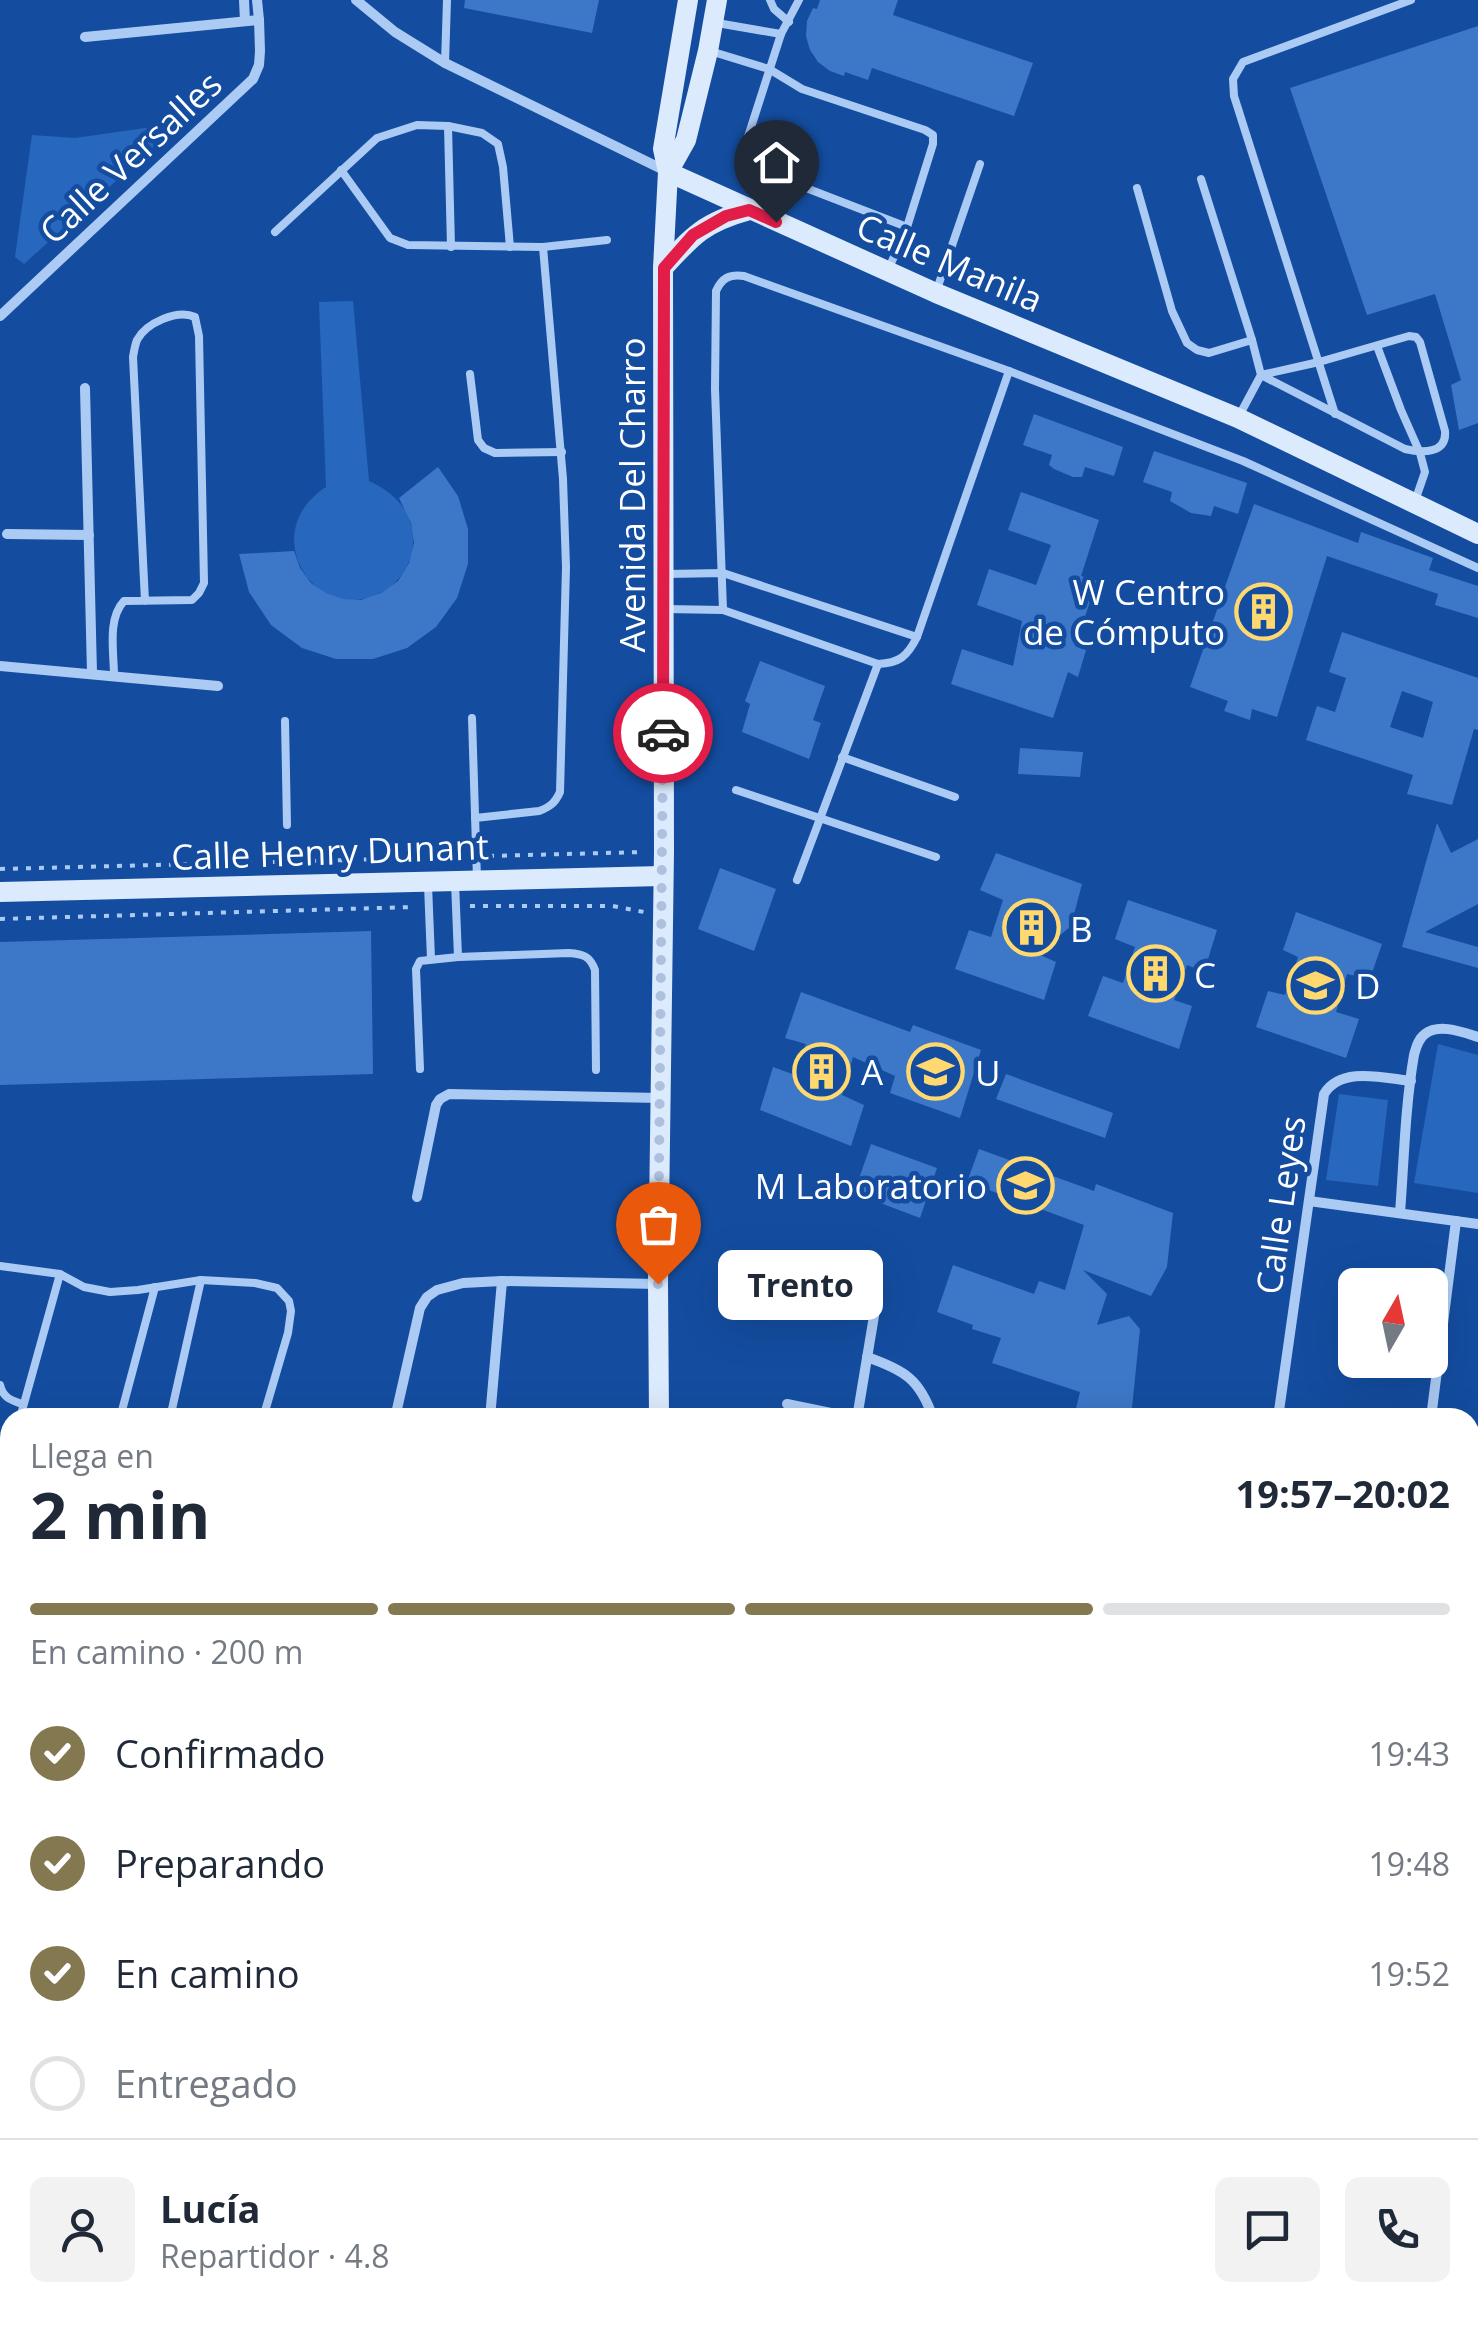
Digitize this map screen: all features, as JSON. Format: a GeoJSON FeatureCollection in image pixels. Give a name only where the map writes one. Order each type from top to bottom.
{"type":"FeatureCollection","features":[{"type":"Feature","properties":{"kind":"street"},"geometry":{"type":"LineString","coordinates":[[244,0],[246,21]]}},
{"type":"Feature","properties":{"kind":"street","name":"Calle Versalles"},"geometry":{"type":"LineString","coordinates":[[0,316],[254,80],[259,65],[258,0]]}},
{"type":"Feature","properties":{"kind":"street","name":"Calle Manila"},"geometry":{"type":"LineString","coordinates":[[356,0],[395,32],[445,62],[668,172],[936,294],[1238,418],[1478,534]]}},
{"type":"Feature","properties":{"kind":"street"},"geometry":{"type":"LineString","coordinates":[[668,172],[663,149],[688,0]]}},
{"type":"Feature","properties":{"kind":"street","name":"Avenida Del Charro"},"geometry":{"type":"LineString","coordinates":[[659,1408],[664,268],[668,172],[686,140],[717,0]]}},
{"type":"Feature","properties":{"kind":"street","name":"Calle Versalles"},"geometry":{"type":"LineString","coordinates":[[85,37],[259,20]]}},
{"type":"Feature","properties":{"kind":"street"},"geometry":{"type":"LineString","coordinates":[[664,268],[706,226],[749,210]]}},
{"type":"Feature","properties":{"kind":"street"},"geometry":{"type":"LineString","coordinates":[[86,388],[92,673]]}},
{"type":"Feature","properties":{"kind":"street"},"geometry":{"type":"LineString","coordinates":[[7,534],[89,534]]}},
{"type":"Feature","properties":{"kind":"street"},"geometry":{"type":"LineString","coordinates":[[0,666],[218,686]]}},
{"type":"Feature","properties":{"kind":"street","name":"Calle Henry Dunant"},"geometry":{"type":"LineString","coordinates":[[0,892],[662,876]]}},
{"type":"Feature","properties":{"kind":"street"},"geometry":{"type":"LineString","coordinates":[[1400,1214],[1414,1052],[1423,1035],[1438,1029],[1478,1037]]}},
{"type":"Feature","properties":{"kind":"street","name":"Calle Leyes"},"geometry":{"type":"LineString","coordinates":[[1279,1408],[1324,1094],[1330,1084],[1350,1077],[1412,1082]]}},
{"type":"Feature","properties":{"kind":"street"},"geometry":{"type":"LineString","coordinates":[[417,1198],[436,1105],[449,1094],[660,1098]]}},
{"type":"Feature","properties":{"kind":"street"},"geometry":{"type":"LineString","coordinates":[[1309,1201],[1478,1224]]}},
{"type":"Feature","properties":{"kind":"street"},"geometry":{"type":"LineString","coordinates":[[1431,1408],[1456,1220]]}},
{"type":"Feature","properties":{"kind":"street"},"geometry":{"type":"LineString","coordinates":[[397,1408],[420,1308],[437,1290],[463,1283],[502,1281],[658,1284]]}},
{"type":"Feature","properties":{"kind":"street"},"geometry":{"type":"LineString","coordinates":[[491,1408],[502,1281]]}},
{"type":"Feature","properties":{"kind":"street"},"geometry":{"type":"LineString","coordinates":[[858,1408],[878,1292]]}},
{"type":"Feature","properties":{"kind":"street"},"geometry":{"type":"LineString","coordinates":[[867,1357],[914,1380],[930,1408]]}},
{"type":"Feature","properties":{"kind":"street"},"geometry":{"type":"LineString","coordinates":[[787,1404],[807,1408]]}},
{"type":"Feature","properties":{"kind":"lane"},"geometry":{"type":"LineString","coordinates":[[445,62],[447,0]]}},
{"type":"Feature","properties":{"kind":"lane"},"geometry":{"type":"LineString","coordinates":[[770,0],[789,22]]}},
{"type":"Feature","properties":{"kind":"lane"},"geometry":{"type":"LineString","coordinates":[[800,0],[781,34],[769,69],[745,146],[748,163],[906,227]]}},
{"type":"Feature","properties":{"kind":"lane"},"geometry":{"type":"LineString","coordinates":[[1335,414],[1234,96],[1233,79],[1243,62],[1412,0]]}},
{"type":"Feature","properties":{"kind":"lane"},"geometry":{"type":"LineString","coordinates":[[713,22],[781,34]]}},
{"type":"Feature","properties":{"kind":"lane"},"geometry":{"type":"LineString","coordinates":[[708,51],[769,69],[802,89],[933,135],[934,144],[888,272]]}},
{"type":"Feature","properties":{"kind":"lane"},"geometry":{"type":"LineString","coordinates":[[275,232],[376,138],[417,125],[448,126],[482,133],[498,144],[510,247]]}},
{"type":"Feature","properties":{"kind":"lane"},"geometry":{"type":"LineString","coordinates":[[448,126],[451,247]]}},
{"type":"Feature","properties":{"kind":"lane"},"geometry":{"type":"LineString","coordinates":[[936,294],[980,164]]}},
{"type":"Feature","properties":{"kind":"lane"},"geometry":{"type":"LineString","coordinates":[[340,170],[390,238],[408,245],[510,247],[606,240]]}},
{"type":"Feature","properties":{"kind":"lane"},"geometry":{"type":"LineString","coordinates":[[1201,179],[1262,375],[1238,418]]}},
{"type":"Feature","properties":{"kind":"lane"},"geometry":{"type":"LineString","coordinates":[[1137,188],[1172,311],[1187,344],[1209,353],[1252,340]]}},
{"type":"Feature","properties":{"kind":"lane"},"geometry":{"type":"LineString","coordinates":[[476,818],[539,812],[556,802],[560,792],[566,567],[562,452],[543,246]]}},
{"type":"Feature","properties":{"kind":"lane"},"geometry":{"type":"LineString","coordinates":[[723,610],[715,388],[716,290],[721,280],[733,275],[1009,372],[1243,461],[1478,568]]}},
{"type":"Feature","properties":{"kind":"lane"},"geometry":{"type":"LineString","coordinates":[[114,676],[114,617],[118,607],[124,602],[192,600],[204,583],[199,336],[194,317],[187,314],[146,328],[133,356],[145,601]]}},
{"type":"Feature","properties":{"kind":"lane"},"geometry":{"type":"LineString","coordinates":[[1416,337],[1445,442],[1441,447],[1420,452],[1392,442],[1262,375],[1416,337]]}},
{"type":"Feature","properties":{"kind":"lane"},"geometry":{"type":"LineString","coordinates":[[1378,346],[1425,472],[1415,503]]}},
{"type":"Feature","properties":{"kind":"lane"},"geometry":{"type":"LineString","coordinates":[[663,609],[723,610],[878,664],[896,663],[909,653],[917,638],[1009,372]]}},
{"type":"Feature","properties":{"kind":"lane"},"geometry":{"type":"LineString","coordinates":[[470,374],[478,440],[484,448],[494,453],[562,452]]}},
{"type":"Feature","properties":{"kind":"lane"},"geometry":{"type":"LineString","coordinates":[[664,574],[724,573],[917,638]]}},
{"type":"Feature","properties":{"kind":"lane"},"geometry":{"type":"LineString","coordinates":[[797,880],[878,664]]}},
{"type":"Feature","properties":{"kind":"lane"},"geometry":{"type":"LineString","coordinates":[[472,718],[478,879]]}},
{"type":"Feature","properties":{"kind":"lane"},"geometry":{"type":"LineString","coordinates":[[285,721],[287,825]]}},
{"type":"Feature","properties":{"kind":"lane"},"geometry":{"type":"LineString","coordinates":[[842,757],[954,796]]}},
{"type":"Feature","properties":{"kind":"lane"},"geometry":{"type":"LineString","coordinates":[[736,790],[936,858]]}},
{"type":"Feature","properties":{"kind":"lane"},"geometry":{"type":"LineString","coordinates":[[455,880],[458,957]]}},
{"type":"Feature","properties":{"kind":"lane"},"geometry":{"type":"LineString","coordinates":[[428,881],[431,958]]}},
{"type":"Feature","properties":{"kind":"lane"},"geometry":{"type":"LineString","coordinates":[[420,1069],[416,969],[420,961],[582,954],[592,963],[596,982],[596,1070]]}},
{"type":"Feature","properties":{"kind":"lane"},"geometry":{"type":"LineString","coordinates":[[0,1266],[60,1274],[84,1287],[110,1292],[201,1280],[277,1288],[288,1301],[288,1333],[265,1408]]}},
{"type":"Feature","properties":{"kind":"lane"},"geometry":{"type":"LineString","coordinates":[[21,1408],[60,1274]]}},
{"type":"Feature","properties":{"kind":"lane"},"geometry":{"type":"LineString","coordinates":[[172,1408],[201,1280]]}},
{"type":"Feature","properties":{"kind":"lane"},"geometry":{"type":"LineString","coordinates":[[123,1408],[155,1287]]}},
{"type":"Feature","properties":{"kind":"lane"},"geometry":{"type":"LineString","coordinates":[[0,1386],[2,1394],[22,1404]]}},
{"type":"Feature","properties":{"kind":"path"},"geometry":{"type":"LineString","coordinates":[[0,869],[664,851]]}},
{"type":"Feature","properties":{"kind":"path"},"geometry":{"type":"LineString","coordinates":[[456,906],[613,906],[662,916]]}},
{"type":"Feature","properties":{"kind":"path"},"geometry":{"type":"LineString","coordinates":[[0,919],[428,907]]}},
{"type":"Feature","properties":{"kind":"shaded area"},"geometry":{"type":"Polygon","coordinates":[[[180,123],[24,264],[15,257],[32,135],[75,138],[180,123]]]}},
{"type":"Feature","properties":{"kind":"shaded area"},"geometry":{"type":"Polygon","coordinates":[[[353,301],[369,481],[394,497],[405,511],[413,545],[404,571],[391,586],[366,598],[342,599],[321,590],[305,574],[296,553],[295,530],[304,507],[326,487],[319,302],[353,301]]]}},
{"type":"Feature","properties":{"kind":"shaded area"},"geometry":{"type":"Polygon","coordinates":[[[1438,1044],[1478,1055],[1478,1193],[1414,1183],[1438,1044]]]}},
{"type":"Feature","properties":{"kind":"shaded area"},"geometry":{"type":"Polygon","coordinates":[[[1339,1094],[1388,1100],[1378,1186],[1326,1180],[1339,1094]]]}},
{"type":"Feature","properties":{"kind":"building"},"geometry":{"type":"Polygon","coordinates":[[[465,0],[599,0],[592,33],[464,8],[465,0]]]}},
{"type":"Feature","properties":{"kind":"building"},"geometry":{"type":"Polygon","coordinates":[[[820,0],[898,0],[893,15],[1033,63],[1014,116],[872,68],[868,80],[830,71],[818,62],[806,36],[807,21],[820,0]]]}},
{"type":"Feature","properties":{"kind":"building"},"geometry":{"type":"Polygon","coordinates":[[[1478,26],[1478,423],[1459,430],[1451,385],[1461,380],[1435,294],[1367,315],[1290,88],[1478,26]]]}},
{"type":"Feature","properties":{"kind":"building"},"geometry":{"type":"Polygon","coordinates":[[[1034,414],[1123,447],[1114,476],[1085,467],[1082,477],[1073,477],[1049,465],[1052,455],[1023,445],[1034,414]]]}},
{"type":"Feature","properties":{"kind":"building"},"geometry":{"type":"Polygon","coordinates":[[[1154,451],[1247,483],[1238,514],[1214,506],[1211,516],[1191,513],[1170,501],[1172,492],[1143,482],[1154,451]]]}},
{"type":"Feature","properties":{"kind":"building"},"geometry":{"type":"Polygon","coordinates":[[[438,467],[458,496],[468,529],[468,564],[457,598],[436,627],[407,648],[373,659],[336,659],[302,648],[271,625],[249,592],[239,554],[294,551],[311,583],[326,593],[361,600],[381,593],[398,581],[409,563],[414,543],[411,523],[399,498],[438,467]]]}},
{"type":"Feature","properties":{"kind":"building"},"geometry":{"type":"Polygon","coordinates":[[[1021,492],[1099,520],[1081,576],[1097,581],[1075,646],[1086,650],[1078,677],[1068,672],[1053,718],[951,684],[962,649],[1013,666],[1022,621],[977,605],[989,569],[1036,585],[1051,545],[1008,530],[1021,492]]]}},
{"type":"Feature","properties":{"kind":"building","name":"W Centro de Cómputo"},"geometry":{"type":"Polygon","coordinates":[[[1254,504],[1358,543],[1361,532],[1433,558],[1429,570],[1478,586],[1478,618],[1435,605],[1438,594],[1327,556],[1277,717],[1252,709],[1250,720],[1224,711],[1228,701],[1190,687],[1254,504]]]}},
{"type":"Feature","properties":{"kind":"building"},"geometry":{"type":"Polygon","coordinates":[[[1342,632],[1478,678],[1478,730],[1474,729],[1452,805],[1407,794],[1413,775],[1306,740],[1317,706],[1335,712],[1346,678],[1329,672],[1342,632]],[[1402,691],[1390,727],[1423,738],[1433,702],[1402,691]]]}},
{"type":"Feature","properties":{"kind":"building"},"geometry":{"type":"Polygon","coordinates":[[[760,661],[825,686],[813,720],[821,723],[809,759],[742,732],[750,704],[745,701],[760,661]]]}},
{"type":"Feature","properties":{"kind":"building"},"geometry":{"type":"Polygon","coordinates":[[[1020,748],[1083,752],[1080,777],[1018,774],[1020,748]]]}},
{"type":"Feature","properties":{"kind":"building"},"geometry":{"type":"Polygon","coordinates":[[[1437,823],[1451,853],[1478,839],[1478,904],[1425,932],[1478,947],[1478,968],[1402,947],[1437,823]]]}},
{"type":"Feature","properties":{"kind":"building","name":"B"},"geometry":{"type":"Polygon","coordinates":[[[996,853],[1082,884],[1071,926],[1038,954],[1056,962],[1044,1000],[955,969],[969,930],[991,937],[1003,900],[980,890],[996,853]]]}},
{"type":"Feature","properties":{"kind":"building"},"geometry":{"type":"Polygon","coordinates":[[[720,868],[776,889],[754,951],[698,929],[720,868]]]}},
{"type":"Feature","properties":{"kind":"building","name":"C"},"geometry":{"type":"Polygon","coordinates":[[[1128,900],[1217,930],[1204,972],[1187,965],[1174,1000],[1192,1006],[1179,1049],[1088,1016],[1103,976],[1123,983],[1135,947],[1115,939],[1128,900]]]}},
{"type":"Feature","properties":{"kind":"building","name":"D"},"geometry":{"type":"Polygon","coordinates":[[[1296,912],[1382,944],[1370,979],[1347,974],[1336,1012],[1359,1019],[1346,1058],[1256,1027],[1268,991],[1285,995],[1298,957],[1283,950],[1296,912]]]}},
{"type":"Feature","properties":{"kind":"building"},"geometry":{"type":"Polygon","coordinates":[[[371,931],[373,1074],[0,1085],[0,942],[371,931]]]}},
{"type":"Feature","properties":{"kind":"building","name":"A"},"geometry":{"type":"Polygon","coordinates":[[[801,992],[910,1032],[913,1025],[981,1050],[960,1118],[890,1093],[895,1076],[853,1057],[842,1095],[864,1105],[851,1146],[760,1110],[773,1067],[795,1075],[806,1044],[785,1038],[801,992]]]}},
{"type":"Feature","properties":{"kind":"building"},"geometry":{"type":"Polygon","coordinates":[[[1006,1074],[1113,1113],[1105,1138],[996,1099],[1006,1074]]]}},
{"type":"Feature","properties":{"kind":"building"},"geometry":{"type":"Polygon","coordinates":[[[871,1144],[937,1168],[920,1218],[854,1193],[871,1144]]]}},
{"type":"Feature","properties":{"kind":"building"},"geometry":{"type":"Polygon","coordinates":[[[979,1149],[1094,1191],[1096,1184],[1173,1213],[1167,1267],[1151,1296],[1083,1270],[1107,1294],[1097,1325],[1129,1316],[1140,1329],[1132,1408],[1076,1408],[1080,1392],[992,1363],[1001,1338],[937,1312],[953,1265],[1034,1294],[1039,1281],[1065,1290],[1084,1225],[967,1182],[979,1149]]]}},
{"type":"Feature","properties":{"kind":"way so far"},"geometry":{"type":"LineString","coordinates":[[658,1284],[663,733]]}},
{"type":"Feature","properties":{"kind":"place","name":"W Centro de Cómputo"},"geometry":{"type":"Point","coordinates":[1264,611]}},
{"type":"Feature","properties":{"kind":"place","name":"B"},"geometry":{"type":"Point","coordinates":[1031,928]}},
{"type":"Feature","properties":{"kind":"place","name":"C"},"geometry":{"type":"Point","coordinates":[1155,974]}},
{"type":"Feature","properties":{"kind":"place","name":"D"},"geometry":{"type":"Point","coordinates":[1316,985]}},
{"type":"Feature","properties":{"kind":"place","name":"A"},"geometry":{"type":"Point","coordinates":[822,1071]}},
{"type":"Feature","properties":{"kind":"place","name":"U"},"geometry":{"type":"Point","coordinates":[936,1072]}},
{"type":"Feature","properties":{"kind":"place","name":"M Laboratorio"},"geometry":{"type":"Point","coordinates":[1026,1185]}},
{"type":"Feature","properties":{"kind":"place","name":"Trento"},"geometry":{"type":"Point","coordinates":[658,1284]}},
{"type":"Feature","properties":{"kind":"route"},"geometry":{"type":"LineString","coordinates":[[663,733],[664,268],[693,235],[726,216],[749,210],[776,222]]}}]}
